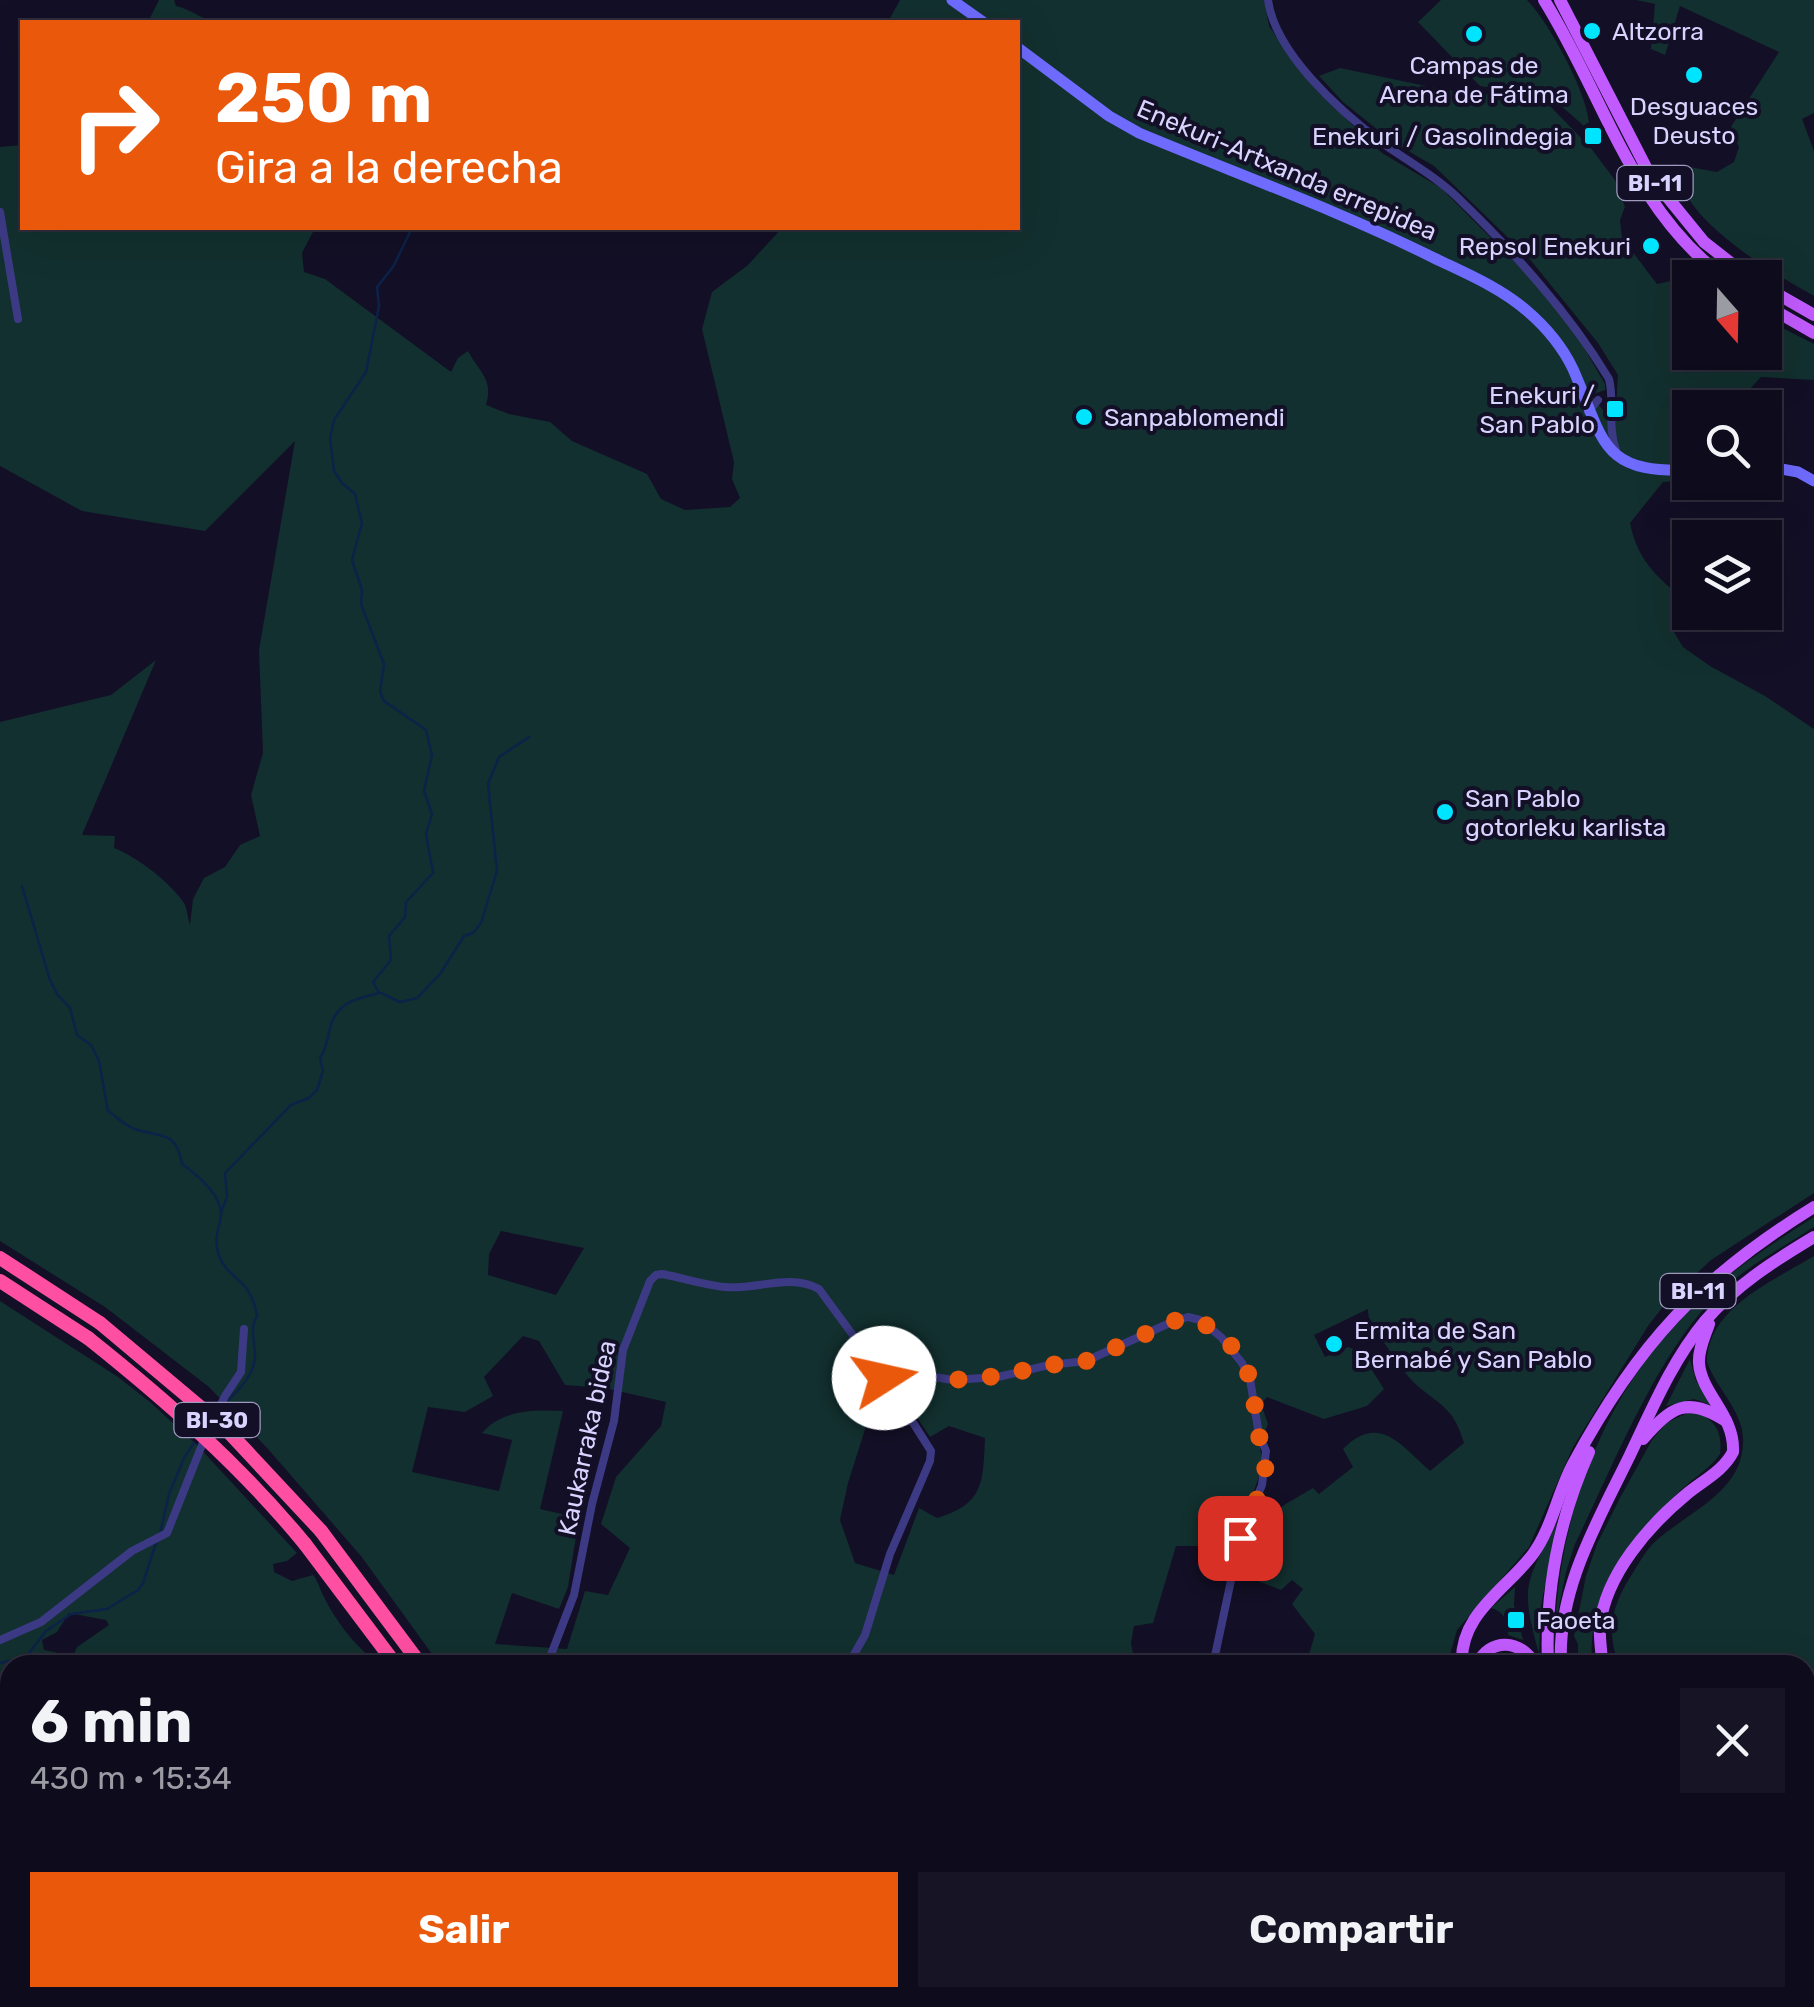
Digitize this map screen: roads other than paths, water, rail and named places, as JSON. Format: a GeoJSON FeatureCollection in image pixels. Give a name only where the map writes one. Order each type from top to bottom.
{"type":"FeatureCollection","features":[{"type":"Feature","properties":{"kind":"highway","name":"BI-30"},"geometry":{"type":"LineString","coordinates":[[0,1258],[100,1322],[224,1427],[321,1531],[414,1655]]}},
{"type":"Feature","properties":{"kind":"highway","name":"BI-30"},"geometry":{"type":"LineString","coordinates":[[0,1281],[88,1338],[172,1406],[240,1470],[305,1544],[388,1655]]}},
{"type":"Feature","properties":{"kind":"main road","name":"BI-11"},"geometry":{"type":"LineString","coordinates":[[1544,0],[1564,31],[1645,191],[1682,238],[1706,260]]}},
{"type":"Feature","properties":{"kind":"main road","name":"BI-11"},"geometry":{"type":"LineString","coordinates":[[1560,0],[1651,177],[1704,242],[1727,260]]}},
{"type":"Feature","properties":{"kind":"main road"},"geometry":{"type":"LineString","coordinates":[[1782,297],[1814,315]]}},
{"type":"Feature","properties":{"kind":"main road"},"geometry":{"type":"LineString","coordinates":[[1782,315],[1814,333]]}},
{"type":"Feature","properties":{"kind":"main road","name":"BI-11"},"geometry":{"type":"LineString","coordinates":[[1548,1655],[1549,1602],[1560,1536],[1580,1472],[1610,1404],[1644,1351],[1698,1292],[1744,1252],[1814,1208]]}},
{"type":"Feature","properties":{"kind":"main road","name":"BI-11"},"geometry":{"type":"LineString","coordinates":[[1561,1655],[1568,1595],[1577,1568],[1678,1360],[1713,1312],[1760,1271],[1814,1237]]}},
{"type":"Feature","properties":{"kind":"main road"},"geometry":{"type":"LineString","coordinates":[[1602,1655],[1600,1626],[1611,1588],[1648,1533],[1727,1462],[1733,1442],[1728,1422],[1698,1359],[1713,1312]]}},
{"type":"Feature","properties":{"kind":"main road"},"geometry":{"type":"LineString","coordinates":[[1461,1655],[1471,1622],[1535,1551],[1572,1466],[1610,1404]]}},
{"type":"Feature","properties":{"kind":"main road"},"geometry":{"type":"LineString","coordinates":[[1631,1452],[1660,1419],[1689,1406],[1700,1406],[1728,1422]]}},
{"type":"Feature","properties":{"kind":"main road"},"geometry":{"type":"LineString","coordinates":[[1484,1655],[1489,1648],[1507,1643],[1529,1655]]}},
{"type":"Feature","properties":{"kind":"street"},"geometry":{"type":"LineString","coordinates":[[952,0],[980,20]]}},
{"type":"Feature","properties":{"kind":"street"},"geometry":{"type":"LineString","coordinates":[[1268,0],[1290,51],[1322,90],[1380,140],[1434,176],[1528,268],[1604,369],[1612,389],[1599,414],[1588,412]]}},
{"type":"Feature","properties":{"kind":"street","name":"Enekuri-Artxanda errepidea"},"geometry":{"type":"LineString","coordinates":[[1020,49],[1109,116],[1139,133],[1383,232],[1495,288],[1551,334],[1573,369],[1600,435],[1620,459]]}},
{"type":"Feature","properties":{"kind":"street"},"geometry":{"type":"LineString","coordinates":[[0,212],[18,319]]}},
{"type":"Feature","properties":{"kind":"street"},"geometry":{"type":"LineString","coordinates":[[1584,398],[1605,403]]}},
{"type":"Feature","properties":{"kind":"street"},"geometry":{"type":"LineString","coordinates":[[1588,412],[1605,403]]}},
{"type":"Feature","properties":{"kind":"street"},"geometry":{"type":"LineString","coordinates":[[1605,403],[1620,459],[1646,470],[1672,470]]}},
{"type":"Feature","properties":{"kind":"street"},"geometry":{"type":"LineString","coordinates":[[1782,469],[1814,480]]}},
{"type":"Feature","properties":{"kind":"street","name":"Kaukarraka bidea"},"geometry":{"type":"LineString","coordinates":[[551,1655],[574,1595],[614,1421],[624,1350],[650,1281],[656,1275],[722,1287],[806,1282],[820,1289],[923,1435],[931,1451],[930,1461],[890,1554],[865,1634],[853,1655]]}},
{"type":"Feature","properties":{"kind":"street"},"geometry":{"type":"LineString","coordinates":[[876,1367],[952,1380],[998,1376],[1086,1361],[1188,1317],[1200,1320],[1221,1337],[1250,1378],[1259,1436],[1266,1452],[1262,1485],[1240,1538],[1233,1583],[1213,1655]]}},
{"type":"Feature","properties":{"kind":"street"},"geometry":{"type":"LineString","coordinates":[[0,1640],[42,1622],[120,1559],[167,1533],[202,1444],[241,1372],[244,1329]]}},
{"type":"Feature","properties":{"kind":"waterway"},"geometry":{"type":"LineString","coordinates":[[221,1212],[227,1197],[225,1173],[291,1105],[317,1090],[323,1071],[320,1058],[337,1012],[349,1003],[379,993],[373,982],[391,960],[389,936],[405,917],[406,902],[433,873],[426,834],[432,814],[424,791],[432,755],[426,730],[384,701],[380,692],[384,664],[361,604],[362,590],[352,560],[362,523],[355,494],[334,471],[330,438],[334,420],[366,372],[379,306],[377,287],[393,267],[411,230]]}},
{"type":"Feature","properties":{"kind":"waterway"},"geometry":{"type":"LineString","coordinates":[[381,993],[400,1002],[417,998],[440,974],[464,936],[473,933],[481,923],[497,871],[488,784],[499,757],[529,737]]}},
{"type":"Feature","properties":{"kind":"waterway"},"geometry":{"type":"LineString","coordinates":[[22,886],[50,980],[70,1008],[77,1035],[91,1045],[99,1061],[108,1111],[131,1127],[172,1140],[182,1164],[206,1184],[219,1204],[216,1243],[220,1258],[250,1294],[257,1316],[252,1369],[225,1403]]}},
{"type":"Feature","properties":{"kind":"waterway"},"geometry":{"type":"LineString","coordinates":[[160,1534],[169,1494],[194,1443]]}},
{"type":"Feature","properties":{"kind":"waterway"},"geometry":{"type":"LineString","coordinates":[[28,1655],[46,1631],[71,1614],[107,1609],[138,1590],[157,1540]]}},
{"type":"Feature","properties":{"kind":"place","name":"Altzorra"},"geometry":{"type":"Point","coordinates":[1592,31]}},
{"type":"Feature","properties":{"kind":"place","name":"Campas de Arena de Fátima"},"geometry":{"type":"Point","coordinates":[1474,34]}},
{"type":"Feature","properties":{"kind":"place","name":"Desguaces Deusto"},"geometry":{"type":"Point","coordinates":[1694,75]}},
{"type":"Feature","properties":{"kind":"place","name":"Enekuri / Gasolindegia"},"geometry":{"type":"Point","coordinates":[1593,136]}},
{"type":"Feature","properties":{"kind":"place","name":"Repsol Enekuri"},"geometry":{"type":"Point","coordinates":[1651,246]}},
{"type":"Feature","properties":{"kind":"place","name":"Enekuri / San Pablo"},"geometry":{"type":"Point","coordinates":[1615,409]}},
{"type":"Feature","properties":{"kind":"place","name":"Sanpablomendi"},"geometry":{"type":"Point","coordinates":[1084,417]}},
{"type":"Feature","properties":{"kind":"place","name":"San Pablo gotorleku karlista"},"geometry":{"type":"Point","coordinates":[1445,812]}},
{"type":"Feature","properties":{"kind":"place","name":"Ermita de San Bernabé y San Pablo"},"geometry":{"type":"Point","coordinates":[1334,1344]}},
{"type":"Feature","properties":{"kind":"place","name":"Faoeta"},"geometry":{"type":"Point","coordinates":[1516,1620]}}]}
